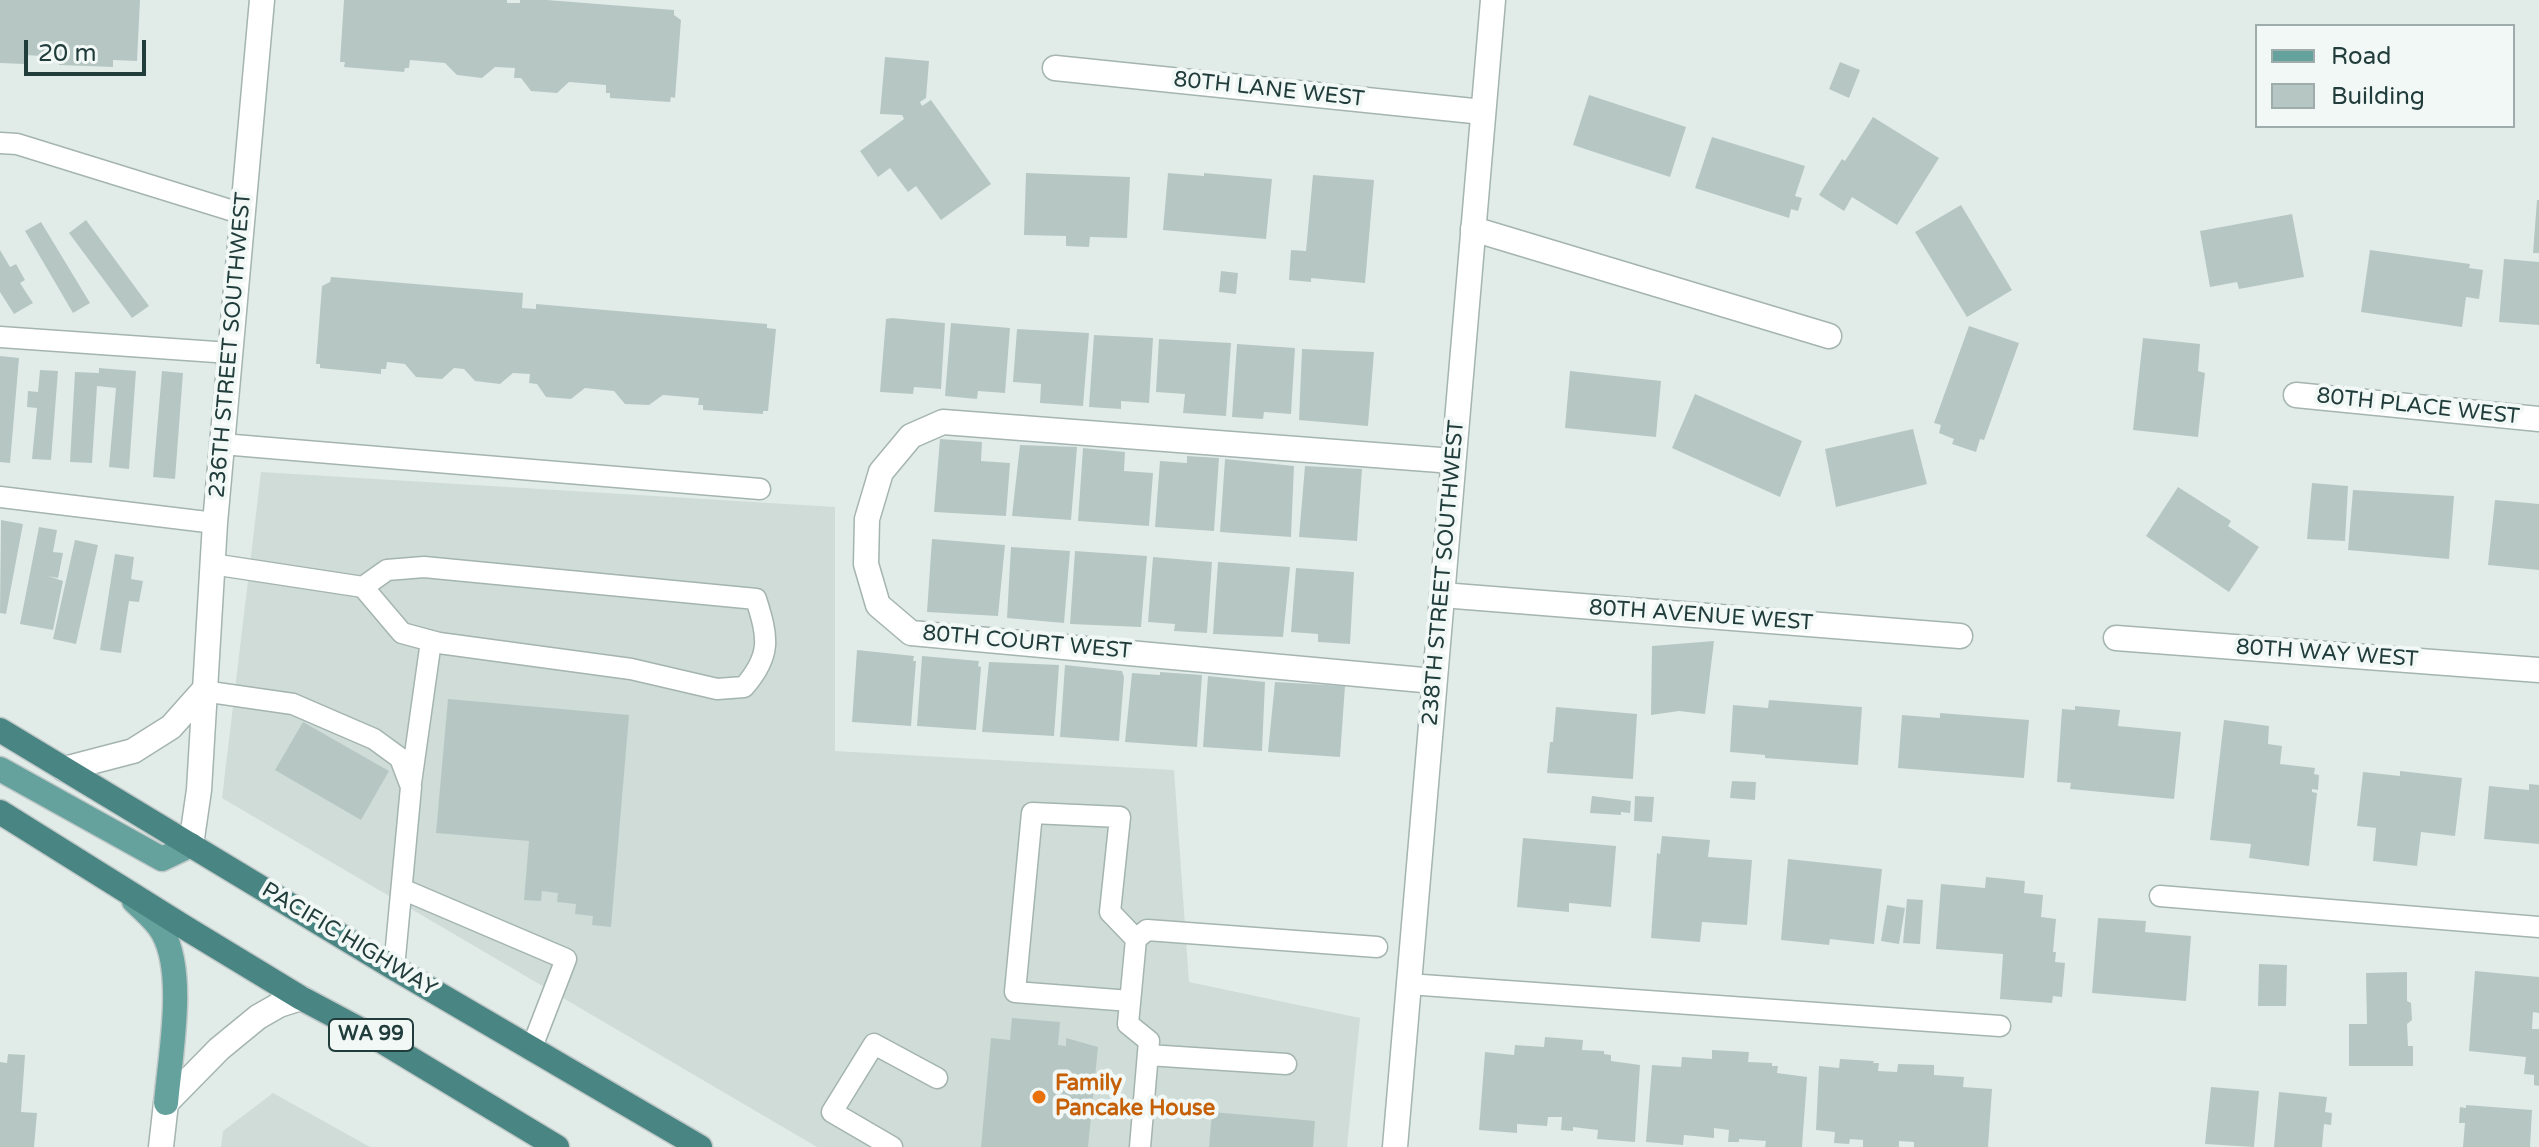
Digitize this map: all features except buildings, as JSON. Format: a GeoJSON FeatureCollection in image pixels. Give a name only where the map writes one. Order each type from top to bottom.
{"type":"FeatureCollection","features":[{"type":"Feature","properties":{"kind":"highway","name":"PACIFIC HIGHWAY"},"geometry":{"type":"LineString","coordinates":[[0,730],[394,968],[700,1147]]}},
{"type":"Feature","properties":{"kind":"highway","name":"WA 99"},"geometry":{"type":"LineString","coordinates":[[0,812],[301,998],[378,1039],[557,1147]]}},
{"type":"Feature","properties":{"kind":"main road"},"geometry":{"type":"LineString","coordinates":[[0,769],[162,859],[191,845]]}},
{"type":"Feature","properties":{"kind":"main road"},"geometry":{"type":"LineString","coordinates":[[122,887],[163,932],[175,965],[173,1033],[166,1103]]}},
{"type":"Feature","properties":{"kind":"street","name":"236TH STREET SOUTHWEST"},"geometry":{"type":"LineString","coordinates":[[191,845],[199,790],[215,523],[262,0]]}},
{"type":"Feature","properties":{"kind":"street","name":"238TH STREET SOUTHWEST"},"geometry":{"type":"LineString","coordinates":[[1395,1147],[1493,0]]}},
{"type":"Feature","properties":{"kind":"street","name":"80TH LANE WEST"},"geometry":{"type":"LineString","coordinates":[[1055,68],[1483,112]]}},
{"type":"Feature","properties":{"kind":"street"},"geometry":{"type":"LineString","coordinates":[[1473,229],[1829,336]]}},
{"type":"Feature","properties":{"kind":"street","name":"80TH PLACE WEST"},"geometry":{"type":"LineString","coordinates":[[2296,395],[2539,419]]}},
{"type":"Feature","properties":{"kind":"street","name":"80TH COURT WEST"},"geometry":{"type":"LineString","coordinates":[[1434,681],[911,633],[878,605],[866,564],[867,519],[881,472],[911,436],[943,422],[1453,461]]}},
{"type":"Feature","properties":{"kind":"street","name":"80TH AVENUE WEST"},"geometry":{"type":"LineString","coordinates":[[1442,595],[1960,636]]}},
{"type":"Feature","properties":{"kind":"street","name":"80TH WAY WEST"},"geometry":{"type":"LineString","coordinates":[[2116,638],[2539,670]]}},
{"type":"Feature","properties":{"kind":"street"},"geometry":{"type":"LineString","coordinates":[[64,769],[133,751],[171,727],[203,691]]}},
{"type":"Feature","properties":{"kind":"street"},"geometry":{"type":"LineString","coordinates":[[161,1147],[166,1103],[219,1049],[258,1017],[279,1005],[301,998]]}},
{"type":"Feature","properties":{"kind":"lane"},"geometry":{"type":"LineString","coordinates":[[0,143],[17,144],[243,214]]}},
{"type":"Feature","properties":{"kind":"lane"},"geometry":{"type":"LineString","coordinates":[[0,337],[230,353]]}},
{"type":"Feature","properties":{"kind":"lane"},"geometry":{"type":"LineString","coordinates":[[222,444],[760,489]]}},
{"type":"Feature","properties":{"kind":"lane"},"geometry":{"type":"LineString","coordinates":[[0,497],[215,523]]}},
{"type":"Feature","properties":{"kind":"lane"},"geometry":{"type":"LineString","coordinates":[[212,564],[363,587],[402,633],[431,641],[631,669],[717,689],[744,687],[761,668],[766,631],[756,599],[424,567],[387,570],[363,587]]}},
{"type":"Feature","properties":{"kind":"lane"},"geometry":{"type":"LineString","coordinates":[[394,968],[411,787],[431,641]]}},
{"type":"Feature","properties":{"kind":"lane"},"geometry":{"type":"LineString","coordinates":[[203,691],[293,704],[374,739],[400,758],[411,787]]}},
{"type":"Feature","properties":{"kind":"lane"},"geometry":{"type":"LineString","coordinates":[[1130,1001],[1015,992],[1032,813],[1120,817],[1110,912],[1136,939]]}},
{"type":"Feature","properties":{"kind":"lane"},"geometry":{"type":"LineString","coordinates":[[402,889],[566,959],[532,1047]]}},
{"type":"Feature","properties":{"kind":"lane"},"geometry":{"type":"LineString","coordinates":[[2160,896],[2539,927]]}},
{"type":"Feature","properties":{"kind":"lane"},"geometry":{"type":"LineString","coordinates":[[1140,1147],[1149,1041],[1128,1024],[1136,939],[1147,930],[1377,947]]}},
{"type":"Feature","properties":{"kind":"lane"},"geometry":{"type":"LineString","coordinates":[[1408,984],[2000,1026]]}},
{"type":"Feature","properties":{"kind":"lane"},"geometry":{"type":"LineString","coordinates":[[892,1147],[832,1112],[874,1044],[937,1078]]}},
{"type":"Feature","properties":{"kind":"lane"},"geometry":{"type":"LineString","coordinates":[[1148,1055],[1286,1064]]}},
{"type":"Feature","properties":{"kind":"shaded area"},"geometry":{"type":"Polygon","coordinates":[[[261,472],[835,507],[835,751],[1174,770],[1189,982],[1360,1018],[1347,1147],[817,1147],[222,798],[261,472]]]}},
{"type":"Feature","properties":{"kind":"shaded area"},"geometry":{"type":"Polygon","coordinates":[[[273,1093],[370,1147],[221,1147],[223,1131],[273,1093]]]}},
{"type":"Feature","properties":{"kind":"place","name":"Family Pancake House"},"geometry":{"type":"Point","coordinates":[1039,1097]}}]}
